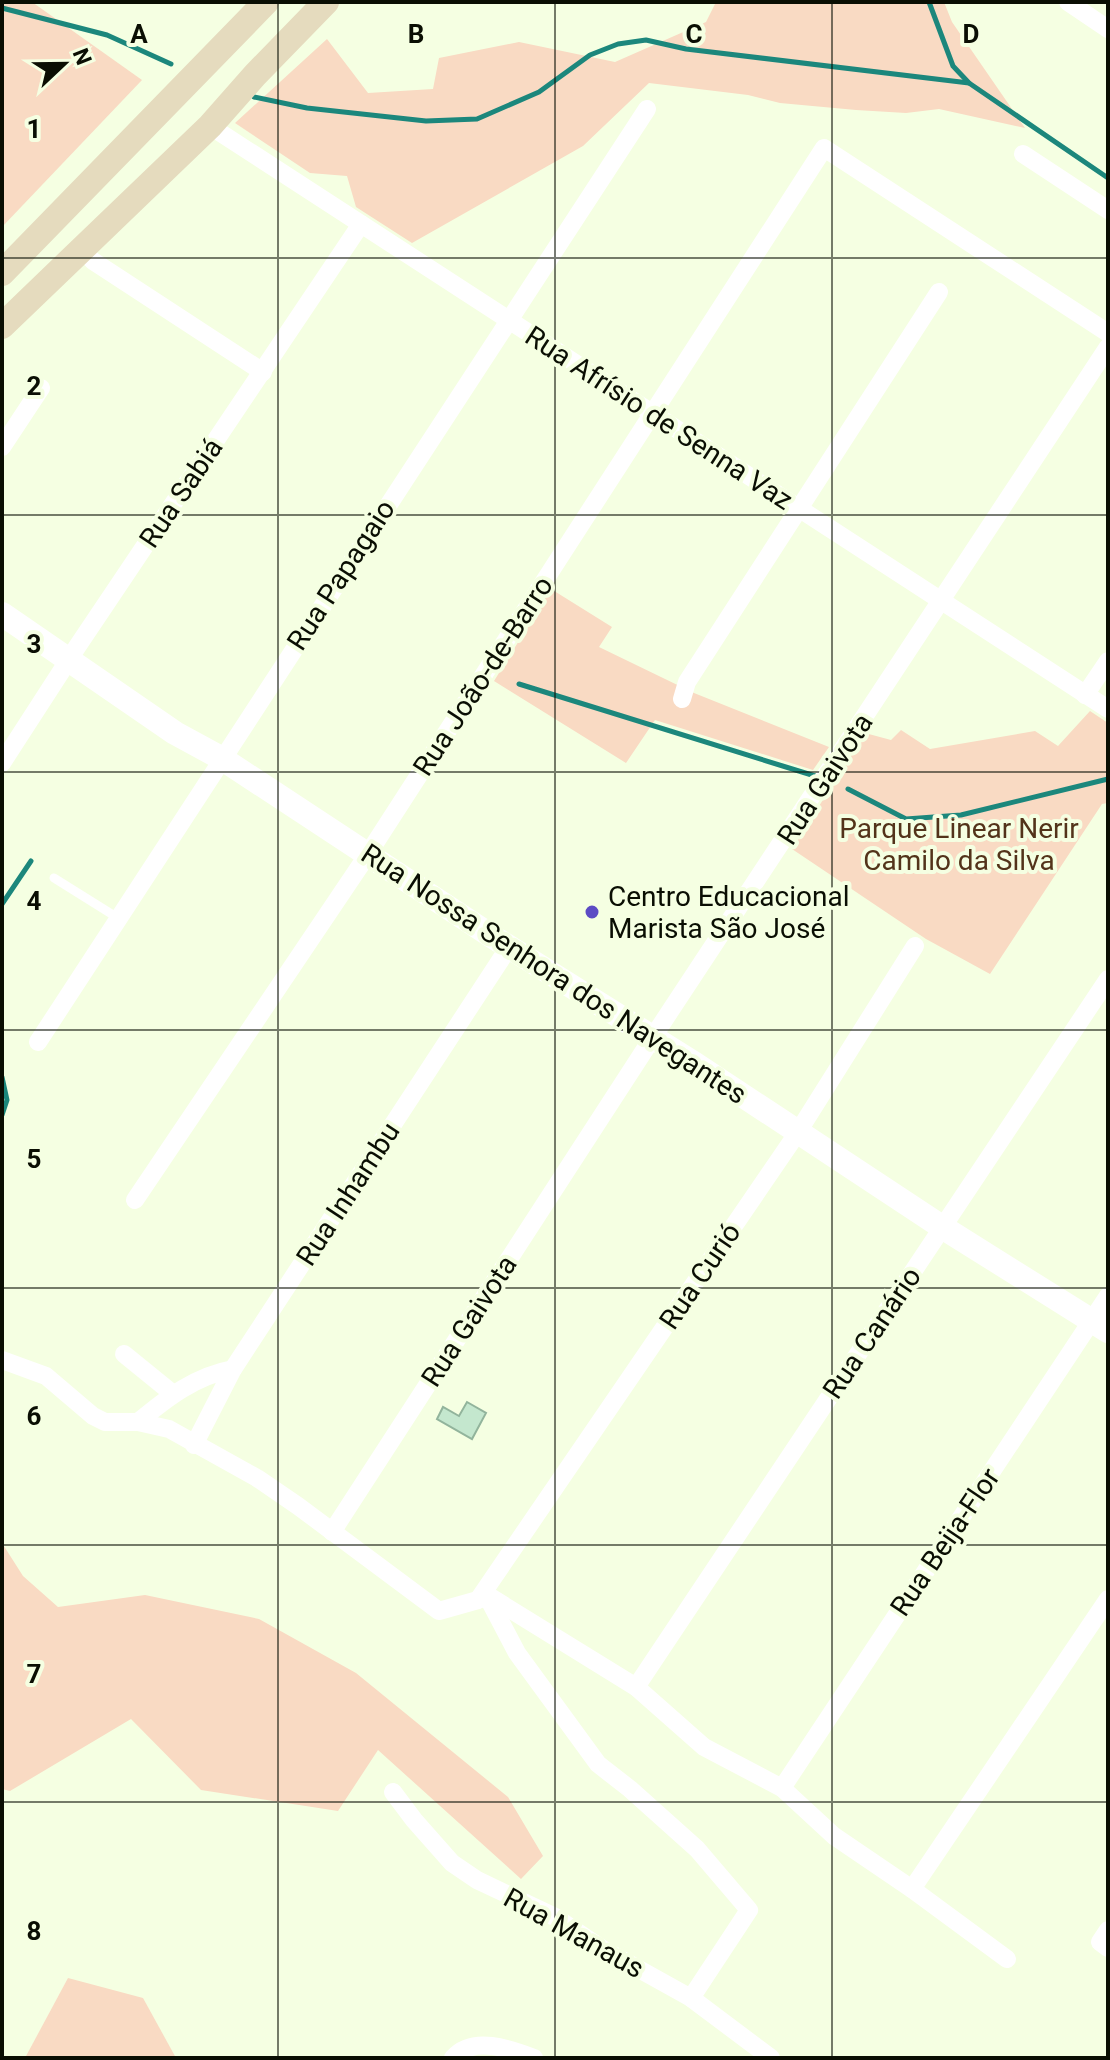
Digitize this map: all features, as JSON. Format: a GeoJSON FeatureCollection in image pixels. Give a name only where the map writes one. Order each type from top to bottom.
{"type":"FeatureCollection","features":[{"type":"Feature","properties":{"kind":"main road"},"geometry":{"type":"LineString","coordinates":[[40,288],[36,289],[9,266],[266,2]]}},
{"type":"Feature","properties":{"kind":"main road"},"geometry":{"type":"LineString","coordinates":[[255,75],[260,55],[315,2]]}},
{"type":"Feature","properties":{"kind":"main road"},"geometry":{"type":"LineString","coordinates":[[2,326],[210,126],[326,2]]}},
{"type":"Feature","properties":{"kind":"street"},"geometry":{"type":"LineString","coordinates":[[1068,2],[1108,29]]}},
{"type":"Feature","properties":{"kind":"street","name":"Rua Papagaio"},"geometry":{"type":"LineString","coordinates":[[38,1042],[647,109]]}},
{"type":"Feature","properties":{"kind":"street","name":"Rua Afrísio de Senna Vaz"},"geometry":{"type":"LineString","coordinates":[[210,126],[1108,709]]}},
{"type":"Feature","properties":{"kind":"street","name":"Rua João-de-Barro"},"geometry":{"type":"LineString","coordinates":[[135,1200],[368,854],[824,148],[1108,333]]}},
{"type":"Feature","properties":{"kind":"street"},"geometry":{"type":"LineString","coordinates":[[1023,154],[1108,210]]}},
{"type":"Feature","properties":{"kind":"street","name":"Rua Sabiá"},"geometry":{"type":"LineString","coordinates":[[2,763],[361,224]]}},
{"type":"Feature","properties":{"kind":"street"},"geometry":{"type":"LineString","coordinates":[[81,248],[93,261],[263,372]]}},
{"type":"Feature","properties":{"kind":"street"},"geometry":{"type":"LineString","coordinates":[[685,690],[939,292]]}},
{"type":"Feature","properties":{"kind":"street","name":"Rua Gaivota"},"geometry":{"type":"LineString","coordinates":[[332,1532],[653,1037],[1108,347]]}},
{"type":"Feature","properties":{"kind":"street"},"geometry":{"type":"LineString","coordinates":[[2,447],[41,388]]}},
{"type":"Feature","properties":{"kind":"street","name":"Rua Nossa Senhora dos Navegantes"},"geometry":{"type":"LineString","coordinates":[[2,614],[175,733],[221,758],[942,1227],[1100,1326]]}},
{"type":"Feature","properties":{"kind":"street"},"geometry":{"type":"LineString","coordinates":[[1085,695],[1108,661]]}},
{"type":"Feature","properties":{"kind":"street","name":"Rua Curió"},"geometry":{"type":"LineString","coordinates":[[482,1597],[798,1132],[915,946]]}},
{"type":"Feature","properties":{"kind":"street","name":"Rua Inhambu"},"geometry":{"type":"LineString","coordinates":[[194,1445],[233,1369],[509,947]]}},
{"type":"Feature","properties":{"kind":"street","name":"Rua Canário"},"geometry":{"type":"LineString","coordinates":[[636,1687],[1108,979]]}},
{"type":"Feature","properties":{"kind":"street","name":"Rua Beija-Flor"},"geometry":{"type":"LineString","coordinates":[[782,1788],[1100,1326],[1108,1296]]}},
{"type":"Feature","properties":{"kind":"street"},"geometry":{"type":"LineString","coordinates":[[124,1354],[172,1393]]}},
{"type":"Feature","properties":{"kind":"street"},"geometry":{"type":"LineString","coordinates":[[2,1360],[46,1376],[93,1416],[105,1422],[138,1422],[169,1429],[277,1491],[439,1611],[482,1597],[636,1687],[704,1747],[782,1788],[834,1836],[1007,1959]]}},
{"type":"Feature","properties":{"kind":"street"},"geometry":{"type":"LineString","coordinates":[[138,1422],[172,1393],[212,1374],[233,1369]]}},
{"type":"Feature","properties":{"kind":"street"},"geometry":{"type":"LineString","coordinates":[[482,1597],[517,1653],[598,1764],[697,1849],[749,1910],[691,1998]]}},
{"type":"Feature","properties":{"kind":"street"},"geometry":{"type":"LineString","coordinates":[[912,1889],[1108,1599]]}},
{"type":"Feature","properties":{"kind":"street","name":"Rua Manaus"},"geometry":{"type":"LineString","coordinates":[[393,1792],[452,1863],[477,1880],[555,1917],[601,1948],[691,1998],[771,2058]]}},
{"type":"Feature","properties":{"kind":"street"},"geometry":{"type":"LineString","coordinates":[[453,2058],[469,2046],[489,2045],[534,2058]]}},
{"type":"Feature","properties":{"kind":"lane"},"geometry":{"type":"LineString","coordinates":[[54,878],[118,918]]}},
{"type":"Feature","properties":{"kind":"green space"},"geometry":{"type":"Polygon","coordinates":[[[2,2],[32,2],[142,80],[2,227],[2,2]]]}},
{"type":"Feature","properties":{"kind":"green space"},"geometry":{"type":"Polygon","coordinates":[[[716,2],[944,2],[952,22],[1025,128],[939,109],[906,113],[856,110],[780,103],[748,95],[649,83],[583,146],[412,243],[356,207],[347,176],[310,173],[235,123],[327,39],[368,93],[433,89],[439,58],[519,42],[615,62],[706,22],[716,2]]]}},
{"type":"Feature","properties":{"kind":"green space","name":"Parque Linear Nerir Camilo da Silva"},"geometry":{"type":"Polygon","coordinates":[[[551,589],[612,627],[599,647],[694,693],[829,747],[813,770],[655,720],[626,763],[494,681],[551,589]]]}},
{"type":"Feature","properties":{"kind":"green space","name":"Parque Linear Nerir Camilo da Silva"},"geometry":{"type":"Polygon","coordinates":[[[1090,711],[1108,723],[1108,803],[1102,804],[990,974],[926,939],[792,849],[865,733],[891,740],[901,730],[930,749],[1035,731],[1058,746],[1090,711]]]}},
{"type":"Feature","properties":{"kind":"green space"},"geometry":{"type":"Polygon","coordinates":[[[2,1543],[23,1576],[58,1607],[145,1595],[259,1619],[356,1673],[508,1797],[543,1856],[521,1879],[378,1750],[338,1811],[201,1790],[131,1719],[10,1791],[2,1789],[2,1543]]]}},
{"type":"Feature","properties":{"kind":"green space"},"geometry":{"type":"Polygon","coordinates":[[[68,1978],[143,1998],[176,2058],[25,2058],[68,1978]]]}},
{"type":"Feature","properties":{"kind":"building"},"geometry":{"type":"Polygon","coordinates":[[[467,1402],[486,1413],[472,1439],[437,1419],[443,1407],[459,1416],[467,1402]]]}},
{"type":"Feature","properties":{"kind":"waterway"},"geometry":{"type":"LineString","coordinates":[[929,2],[953,66],[969,83],[1108,178]]}},
{"type":"Feature","properties":{"kind":"waterway"},"geometry":{"type":"LineString","coordinates":[[2,8],[107,35],[171,64]]}},
{"type":"Feature","properties":{"kind":"waterway"},"geometry":{"type":"LineString","coordinates":[[254,97],[307,108],[426,121],[477,119],[539,92],[590,55],[618,44],[646,40],[686,49],[969,83]]}},
{"type":"Feature","properties":{"kind":"waterway"},"geometry":{"type":"LineString","coordinates":[[519,684],[815,776]]}},
{"type":"Feature","properties":{"kind":"waterway"},"geometry":{"type":"LineString","coordinates":[[848,789],[906,819],[961,815],[1108,779]]}},
{"type":"Feature","properties":{"kind":"waterway"},"geometry":{"type":"LineString","coordinates":[[2,904],[31,861]]}},
{"type":"Feature","properties":{"kind":"waterway"},"geometry":{"type":"LineString","coordinates":[[2,1077],[7,1100],[2,1115]]}},
{"type":"Feature","properties":{"kind":"place","name":"Centro Educacional Marista São José"},"geometry":{"type":"Point","coordinates":[592,912]}}]}
